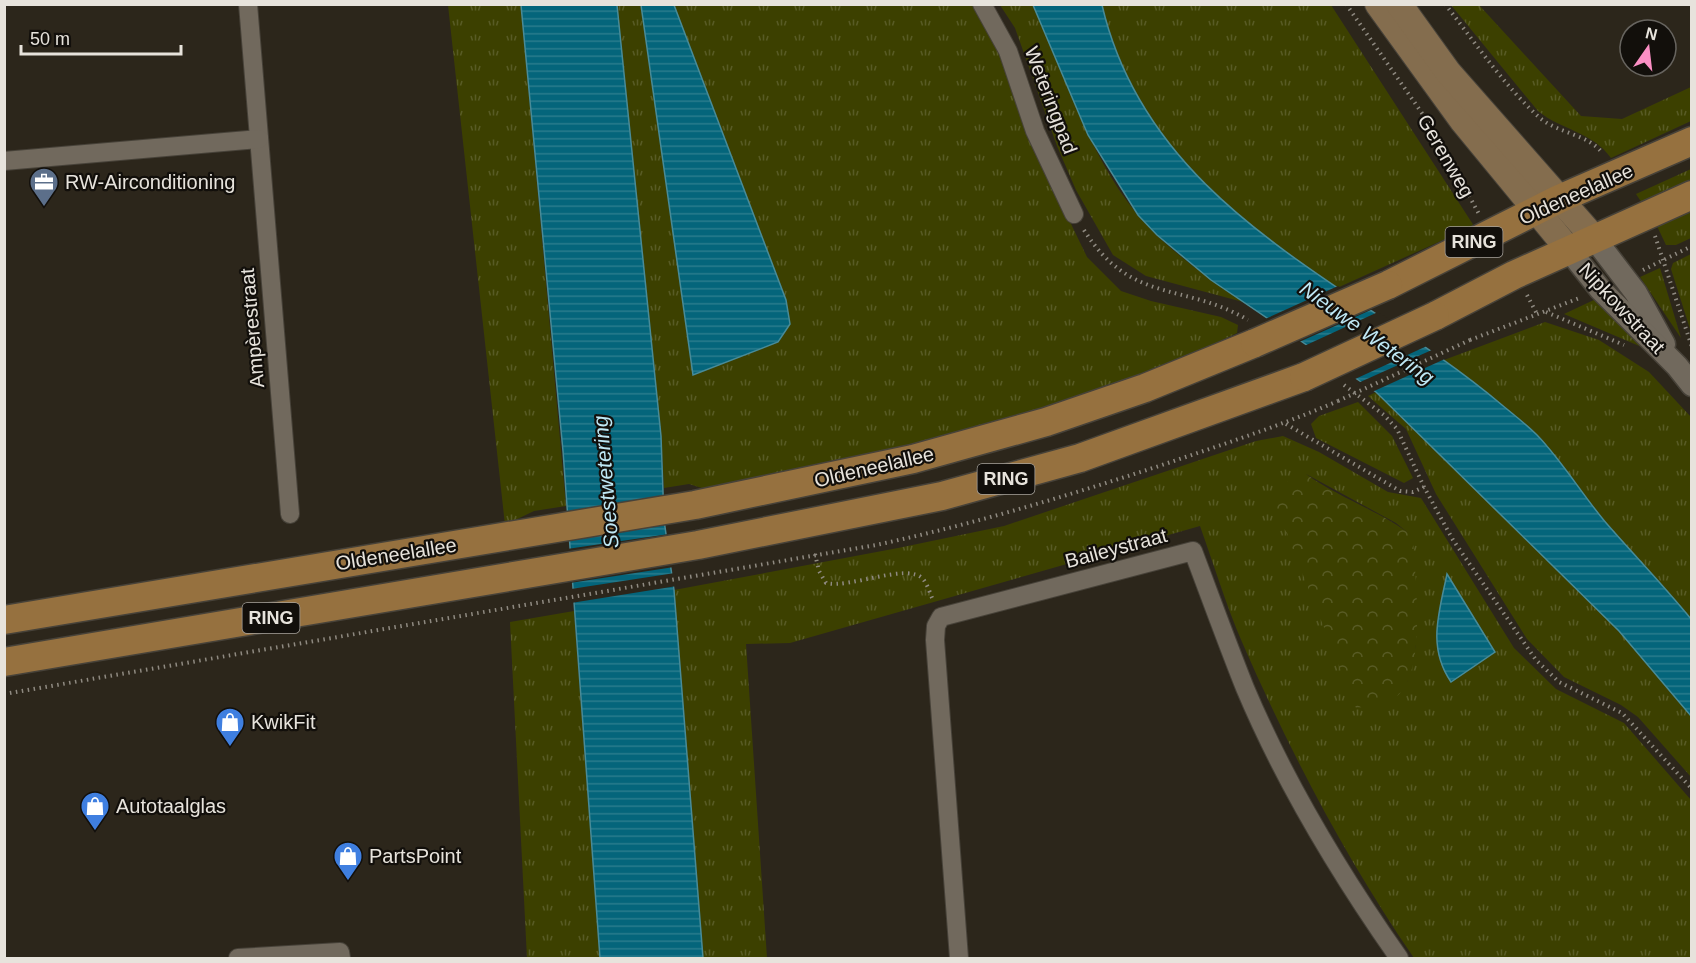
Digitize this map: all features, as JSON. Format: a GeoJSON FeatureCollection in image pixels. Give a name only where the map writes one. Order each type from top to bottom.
{"type":"FeatureCollection","features":[{"type":"Feature","properties":{"kind":"main road","name":"Gerenweg"},"geometry":{"type":"LineString","coordinates":[[1378,4],[1461,120],[1548,205],[1594,238]]}},
{"type":"Feature","properties":{"kind":"main road","name":"Gerenweg"},"geometry":{"type":"LineString","coordinates":[[1400,4],[1548,205],[1569,250]]}},
{"type":"Feature","properties":{"kind":"main road","name":"Oldeneelallee"},"geometry":{"type":"LineString","coordinates":[[4,620],[695,506],[913,459],[1046,422],[1145,388],[1255,343],[1388,285],[1548,205],[1692,141]]}},
{"type":"Feature","properties":{"kind":"main road","name":"Oldeneelallee"},"geometry":{"type":"LineString","coordinates":[[4,662],[698,545],[942,496],[1057,465],[1304,377],[1435,316],[1514,275],[1692,195]]}},
{"type":"Feature","properties":{"kind":"street","name":"Ampèrestraat"},"geometry":{"type":"LineString","coordinates":[[248,4],[290,514]]}},
{"type":"Feature","properties":{"kind":"street","name":"Weteringpad"},"geometry":{"type":"LineString","coordinates":[[982,4],[1008,51],[1035,131],[1074,214]]}},
{"type":"Feature","properties":{"kind":"street"},"geometry":{"type":"LineString","coordinates":[[4,160],[259,138]]}},
{"type":"Feature","properties":{"kind":"street","name":"Nipkowstraat"},"geometry":{"type":"LineString","coordinates":[[1594,238],[1636,293],[1677,366]]}},
{"type":"Feature","properties":{"kind":"street","name":"Nipkowstraat"},"geometry":{"type":"LineString","coordinates":[[1569,250],[1600,289],[1677,366],[1692,385]]}},
{"type":"Feature","properties":{"kind":"street","name":"Baileystraat"},"geometry":{"type":"LineString","coordinates":[[941,617],[1192,551],[1246,689],[1294,788],[1331,854],[1398,958]]}},
{"type":"Feature","properties":{"kind":"street"},"geometry":{"type":"LineString","coordinates":[[941,617],[936,626],[935,640],[960,958]]}},
{"type":"Feature","properties":{"kind":"street"},"geometry":{"type":"LineString","coordinates":[[238,958],[340,952],[341,958]]}},
{"type":"Feature","properties":{"kind":"path","name":"Gerenweg"},"geometry":{"type":"LineString","coordinates":[[1346,4],[1433,129],[1492,233]]}},
{"type":"Feature","properties":{"kind":"path"},"geometry":{"type":"LineString","coordinates":[[1445,4],[1535,114],[1556,129],[1598,147],[1618,175]]}},
{"type":"Feature","properties":{"kind":"path","name":"Nipkowstraat"},"geometry":{"type":"LineString","coordinates":[[1644,216],[1664,259],[1692,347]]}},
{"type":"Feature","properties":{"kind":"path"},"geometry":{"type":"LineString","coordinates":[[1514,275],[1537,314]]}},
{"type":"Feature","properties":{"kind":"path","name":"Nipkowstraat"},"geometry":{"type":"LineString","coordinates":[[1545,311],[1629,348]]}},
{"type":"Feature","properties":{"kind":"path"},"geometry":{"type":"LineString","coordinates":[[1338,401],[1470,340]]}},
{"type":"Feature","properties":{"kind":"path"},"geometry":{"type":"LineString","coordinates":[[1285,423],[1400,491],[1413,492],[1424,487],[1453,540],[1536,660],[1559,682],[1622,713],[1692,789]]}},
{"type":"Feature","properties":{"kind":"path"},"geometry":{"type":"LineString","coordinates":[[815,554],[822,579],[832,584],[903,573],[917,574],[924,580],[941,617]]}},
{"type":"Feature","properties":{"kind":"path"},"geometry":{"type":"LineString","coordinates":[[4,694],[701,575]]}},
{"type":"Feature","properties":{"kind":"green space"},"geometry":{"type":"Polygon","coordinates":[[[448,5],[521,5],[566,506],[534,511],[505,525],[448,5]]]}},
{"type":"Feature","properties":{"kind":"green space"},"geometry":{"type":"Polygon","coordinates":[[[617,5],[641,5],[693,375],[790,324],[786,300],[674,5],[972,5],[995,41],[1058,197],[1087,257],[1121,291],[1151,301],[1221,317],[1238,325],[1237,333],[1129,384],[921,444],[708,490],[689,484],[664,488],[661,436],[617,5]]]}},
{"type":"Feature","properties":{"kind":"green space"},"geometry":{"type":"Polygon","coordinates":[[[1000,5],[1033,5],[1091,140],[1104,165],[1137,214],[1174,250],[1243,302],[1146,276],[1113,255],[1076,190],[1057,146],[1015,28],[1000,5]]]}},
{"type":"Feature","properties":{"kind":"green space"},"geometry":{"type":"Polygon","coordinates":[[[1102,5],[1331,5],[1474,226],[1337,288],[1237,216],[1192,172],[1171,147],[1136,93],[1122,65],[1102,5]]]}},
{"type":"Feature","properties":{"kind":"green space"},"geometry":{"type":"Polygon","coordinates":[[[1451,5],[1479,5],[1581,116],[1622,119],[1691,87],[1691,121],[1611,158],[1595,142],[1538,111],[1451,5]]]}},
{"type":"Feature","properties":{"kind":"green space"},"geometry":{"type":"Polygon","coordinates":[[[1691,169],[1691,185],[1644,206],[1636,194],[1691,169]]]}},
{"type":"Feature","properties":{"kind":"green space"},"geometry":{"type":"Polygon","coordinates":[[[1691,211],[1691,238],[1676,245],[1666,245],[1657,226],[1691,211]]]}},
{"type":"Feature","properties":{"kind":"green space"},"geometry":{"type":"Polygon","coordinates":[[[1691,254],[1691,332],[1671,269],[1673,263],[1691,254]]]}},
{"type":"Feature","properties":{"kind":"green space"},"geometry":{"type":"Polygon","coordinates":[[[1660,268],[1681,338],[1640,277],[1660,268]]]}},
{"type":"Feature","properties":{"kind":"green space"},"geometry":{"type":"Polygon","coordinates":[[[1596,299],[1644,348],[1564,314],[1596,299]]]}},
{"type":"Feature","properties":{"kind":"green space"},"geometry":{"type":"Polygon","coordinates":[[[1545,322],[1599,340],[1649,372],[1691,417],[1691,619],[1503,406],[1444,360],[1545,322]]]}},
{"type":"Feature","properties":{"kind":"green space"},"geometry":{"type":"Polygon","coordinates":[[[1376,392],[1619,631],[1691,716],[1691,777],[1638,717],[1621,705],[1564,677],[1527,639],[1436,494],[1406,429],[1368,396],[1376,392]]]}},
{"type":"Feature","properties":{"kind":"green space"},"geometry":{"type":"Polygon","coordinates":[[[1358,402],[1392,436],[1413,478],[1404,483],[1316,438],[1311,424],[1319,416],[1358,402]]]}},
{"type":"Feature","properties":{"kind":"green space"},"geometry":{"type":"Polygon","coordinates":[[[1283,436],[1319,452],[1388,492],[1421,498],[1514,648],[1556,689],[1624,723],[1691,800],[1691,958],[1414,958],[1342,844],[1280,724],[1236,628],[1200,526],[790,643],[746,644],[767,958],[703,958],[674,590],[1004,526],[1256,441],[1283,436]],[[1306,474],[1407,682],[1416,645],[1412,536],[1396,523],[1306,474]],[[1448,575],[1438,616],[1437,642],[1451,682],[1495,652],[1448,575]]]}},
{"type":"Feature","properties":{"kind":"green space"},"geometry":{"type":"Polygon","coordinates":[[[1306,474],[1413,536],[1417,597],[1416,646],[1406,685],[1395,698],[1386,702],[1356,708],[1274,502],[1280,485],[1306,474]]]}},
{"type":"Feature","properties":{"kind":"green space"},"geometry":{"type":"Polygon","coordinates":[[[574,611],[600,958],[527,958],[510,622],[574,611]]]}},
{"type":"Feature","properties":{"kind":"water","name":"Soestwetering"},"geometry":{"type":"Polygon","coordinates":[[[521,5],[617,5],[661,436],[664,520],[674,590],[703,958],[600,958],[563,451],[521,5]]]}},
{"type":"Feature","properties":{"kind":"water"},"geometry":{"type":"Polygon","coordinates":[[[641,5],[674,5],[786,300],[790,324],[778,342],[693,375],[641,5]]]}},
{"type":"Feature","properties":{"kind":"water","name":"Nieuwe Wetering"},"geometry":{"type":"Polygon","coordinates":[[[1033,5],[1102,5],[1127,76],[1164,137],[1211,190],[1265,236],[1445,361],[1537,435],[1556,456],[1607,524],[1691,619],[1691,716],[1619,631],[1376,392],[1211,280],[1157,235],[1138,215],[1088,135],[1033,5]]]}},
{"type":"Feature","properties":{"kind":"water"},"geometry":{"type":"Polygon","coordinates":[[[1447,574],[1495,652],[1451,682],[1439,656],[1437,643],[1438,616],[1447,574]]]}},
{"type":"Feature","properties":{"kind":"pier"},"geometry":{"type":"Polygon","coordinates":[[[1338,286],[1373,309],[1297,343],[1263,320],[1338,286]]]}},
{"type":"Feature","properties":{"kind":"pier"},"geometry":{"type":"Polygon","coordinates":[[[1378,312],[1429,345],[1353,380],[1302,347],[1378,312]]]}},
{"type":"Feature","properties":{"kind":"pier"},"geometry":{"type":"Polygon","coordinates":[[[1434,349],[1447,358],[1372,392],[1358,383],[1434,349]]]}},
{"type":"Feature","properties":{"kind":"pier"},"geometry":{"type":"Polygon","coordinates":[[[669,534],[674,567],[570,583],[567,549],[669,534]]]}},
{"type":"Feature","properties":{"kind":"pier"},"geometry":{"type":"Polygon","coordinates":[[[675,573],[677,586],[571,603],[571,589],[675,573]]]}},
{"type":"Feature","properties":{"kind":"place","name":"RW-Airconditioning"},"geometry":{"type":"Point","coordinates":[44,208]}},
{"type":"Feature","properties":{"kind":"place","name":"KwikFit"},"geometry":{"type":"Point","coordinates":[230,748]}},
{"type":"Feature","properties":{"kind":"place","name":"Autotaalglas"},"geometry":{"type":"Point","coordinates":[95,832]}},
{"type":"Feature","properties":{"kind":"place","name":"PartsPoint"},"geometry":{"type":"Point","coordinates":[348,882]}}]}
